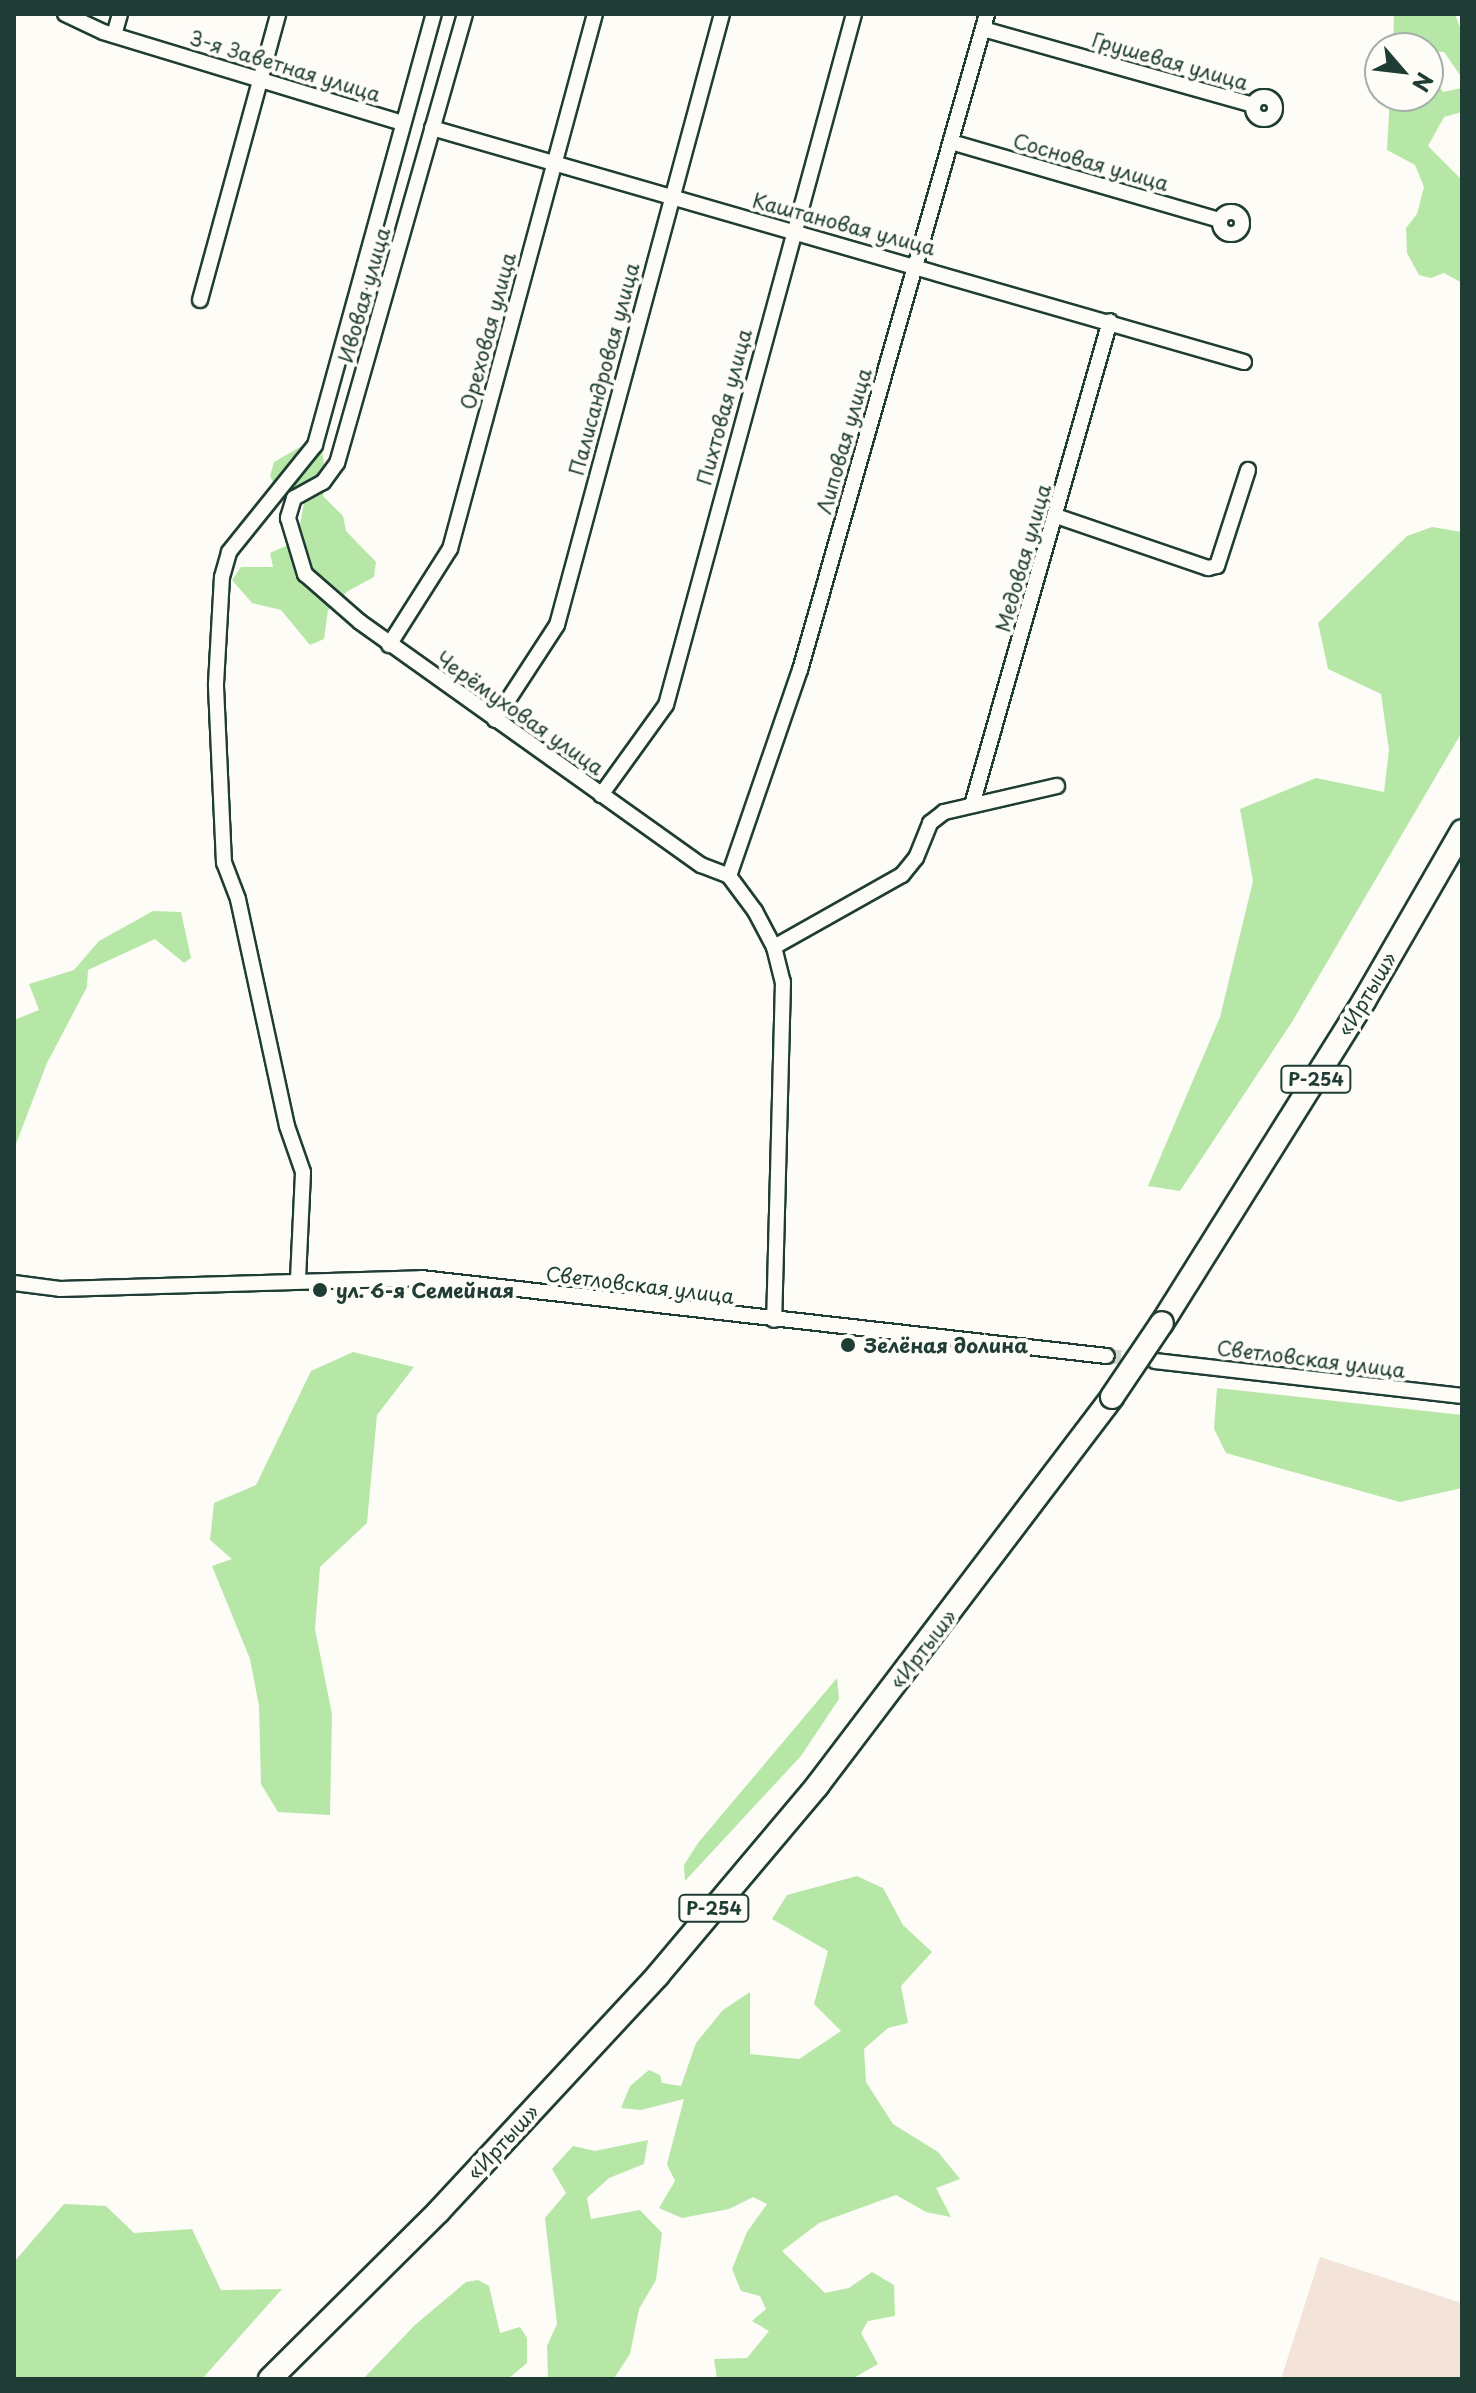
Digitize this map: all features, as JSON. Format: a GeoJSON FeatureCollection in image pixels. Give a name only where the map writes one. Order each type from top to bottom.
{"type":"FeatureCollection","features":[{"type":"Feature","properties":{"kind":"highway","name":"«Иртыш»"},"geometry":{"type":"LineString","coordinates":[[270,2379],[439,2211],[658,1975],[817,1786],[1112,1397],[1162,1323],[1364,1001],[1462,831]]}},
{"type":"Feature","properties":{"kind":"street","name":"3-я Заветная улица"},"geometry":{"type":"LineString","coordinates":[[65,14],[114,35],[403,123]]}},
{"type":"Feature","properties":{"kind":"street"},"geometry":{"type":"LineString","coordinates":[[114,35],[120,14]]}},
{"type":"Feature","properties":{"kind":"street"},"geometry":{"type":"LineString","coordinates":[[200,300],[278,14]]}},
{"type":"Feature","properties":{"kind":"street","name":"Ивовая улица"},"geometry":{"type":"LineString","coordinates":[[298,1279],[303,1172],[282,1103],[238,899],[224,863],[216,684],[224,561],[315,445],[434,14]]}},
{"type":"Feature","properties":{"kind":"street","name":"Ивовая улица"},"geometry":{"type":"LineString","coordinates":[[300,566],[289,508],[301,491],[331,475],[337,463],[465,14]]}},
{"type":"Feature","properties":{"kind":"street","name":"Ореховая улица"},"geometry":{"type":"LineString","coordinates":[[389,645],[450,549],[595,14]]}},
{"type":"Feature","properties":{"kind":"street","name":"Палисандровая улица"},"geometry":{"type":"LineString","coordinates":[[495,720],[557,625],[722,14]]}},
{"type":"Feature","properties":{"kind":"street","name":"Пихтовая улица"},"geometry":{"type":"LineString","coordinates":[[601,795],[666,705],[791,232],[854,14]]}},
{"type":"Feature","properties":{"kind":"street","name":"Грушевая улица"},"geometry":{"type":"LineString","coordinates":[[985,21],[1254,105]]}},
{"type":"Feature","properties":{"kind":"street","name":"Липовая улица"},"geometry":{"type":"LineString","coordinates":[[729,876],[800,670],[985,21]]}},
{"type":"Feature","properties":{"kind":"street","name":"Каштановая улица"},"geometry":{"type":"LineString","coordinates":[[432,128],[1244,362]]}},
{"type":"Feature","properties":{"kind":"street","name":"Сосновая улица"},"geometry":{"type":"LineString","coordinates":[[951,142],[1220,220]]}},
{"type":"Feature","properties":{"kind":"street","name":"Медовая улица"},"geometry":{"type":"LineString","coordinates":[[972,805],[1110,321]]}},
{"type":"Feature","properties":{"kind":"street"},"geometry":{"type":"LineString","coordinates":[[1056,516],[1208,568],[1217,566],[1248,470]]}},
{"type":"Feature","properties":{"kind":"street","name":"Черёмуховая улица"},"geometry":{"type":"LineString","coordinates":[[300,566],[389,645],[701,865],[729,876]]}},
{"type":"Feature","properties":{"kind":"street"},"geometry":{"type":"LineString","coordinates":[[774,947],[902,875],[916,858],[930,823],[944,812],[1057,786]]}},
{"type":"Feature","properties":{"kind":"street"},"geometry":{"type":"LineString","coordinates":[[729,876],[774,947],[783,982],[774,1320]]}},
{"type":"Feature","properties":{"kind":"street","name":"Светловская улица"},"geometry":{"type":"LineString","coordinates":[[17,1285],[60,1289],[298,1279],[421,1278],[1107,1356]]}},
{"type":"Feature","properties":{"kind":"street","name":"Светловская улица"},"geometry":{"type":"LineString","coordinates":[[1155,1361],[1462,1396]]}},
{"type":"Feature","properties":{"kind":"shaded area"},"geometry":{"type":"Polygon","coordinates":[[[1320,2257],[1462,2303],[1462,2379],[1281,2379],[1320,2257]]]}},
{"type":"Feature","properties":{"kind":"green space"},"geometry":{"type":"Polygon","coordinates":[[[1394,14],[1455,14],[1462,33],[1462,78],[1444,52],[1444,32],[1393,32],[1394,14]]]}},
{"type":"Feature","properties":{"kind":"green space"},"geometry":{"type":"Polygon","coordinates":[[[1462,88],[1462,112],[1444,117],[1428,146],[1462,180],[1462,283],[1444,273],[1431,278],[1419,275],[1407,253],[1406,228],[1417,214],[1424,187],[1415,165],[1387,150],[1389,112],[1444,112],[1444,92],[1462,88]]]}},
{"type":"Feature","properties":{"kind":"green space"},"geometry":{"type":"Polygon","coordinates":[[[300,447],[322,452],[327,481],[323,496],[343,516],[346,531],[376,562],[374,577],[348,591],[328,610],[324,639],[310,645],[281,610],[252,603],[232,580],[241,567],[273,567],[270,553],[297,541],[305,497],[277,490],[270,476],[274,462],[300,447]]]}},
{"type":"Feature","properties":{"kind":"green space"},"geometry":{"type":"Polygon","coordinates":[[[1432,527],[1462,532],[1462,732],[1292,1022],[1180,1191],[1148,1186],[1220,1017],[1253,881],[1240,809],[1316,778],[1384,792],[1389,750],[1381,694],[1328,669],[1318,623],[1407,536],[1432,527]]]}},
{"type":"Feature","properties":{"kind":"green space"},"geometry":{"type":"Polygon","coordinates":[[[153,911],[181,912],[191,958],[184,963],[155,939],[88,970],[87,987],[47,1063],[14,1149],[14,1020],[39,1010],[29,984],[74,970],[99,941],[153,911]]]}},
{"type":"Feature","properties":{"kind":"green space"},"geometry":{"type":"Polygon","coordinates":[[[353,1352],[414,1367],[377,1415],[367,1523],[320,1567],[315,1629],[332,1714],[330,1815],[278,1812],[261,1784],[259,1706],[250,1659],[212,1566],[232,1559],[210,1540],[214,1503],[256,1485],[311,1371],[353,1352]]]}},
{"type":"Feature","properties":{"kind":"green space"},"geometry":{"type":"Polygon","coordinates":[[[1217,1388],[1462,1415],[1462,1488],[1400,1502],[1226,1453],[1214,1429],[1217,1388]]]}},
{"type":"Feature","properties":{"kind":"green space"},"geometry":{"type":"Polygon","coordinates":[[[837,1678],[839,1699],[801,1756],[685,1881],[684,1865],[698,1843],[837,1678]]]}},
{"type":"Feature","properties":{"kind":"green space"},"geometry":{"type":"Polygon","coordinates":[[[857,1876],[883,1888],[903,1925],[932,1952],[901,1986],[908,2023],[888,2028],[864,2049],[866,2082],[893,2124],[938,2152],[960,2179],[936,2188],[951,2217],[926,2212],[896,2195],[819,2223],[782,2251],[825,2293],[849,2288],[872,2272],[894,2285],[895,2316],[868,2321],[861,2333],[878,2364],[852,2379],[717,2379],[714,2359],[747,2358],[769,2331],[752,2321],[766,2309],[760,2296],[741,2291],[732,2269],[747,2232],[767,2204],[753,2197],[729,2209],[682,2218],[659,2208],[675,2181],[667,2164],[684,2099],[641,2110],[621,2108],[630,2086],[649,2070],[660,2075],[662,2083],[681,2086],[696,2043],[723,2010],[750,1992],[750,2054],[799,2059],[841,2031],[814,2004],[828,1951],[772,1919],[787,1895],[857,1876]]]}},
{"type":"Feature","properties":{"kind":"green space"},"geometry":{"type":"Polygon","coordinates":[[[648,2140],[644,2164],[609,2178],[587,2198],[591,2219],[640,2210],[662,2233],[656,2280],[639,2309],[630,2354],[615,2377],[548,2379],[547,2346],[557,2324],[545,2218],[566,2193],[552,2169],[573,2146],[595,2151],[648,2140]]]}},
{"type":"Feature","properties":{"kind":"green space"},"geometry":{"type":"Polygon","coordinates":[[[64,2204],[106,2206],[134,2233],[192,2229],[221,2290],[282,2289],[202,2379],[14,2379],[14,2262],[64,2204]]]}},
{"type":"Feature","properties":{"kind":"green space"},"geometry":{"type":"Polygon","coordinates":[[[478,2280],[489,2286],[500,2333],[520,2327],[527,2338],[527,2363],[508,2379],[363,2379],[415,2325],[466,2282],[478,2280]]]}},
{"type":"Feature","properties":{"kind":"tunnel"},"geometry":{"type":"LineString","coordinates":[[1107,1356],[1143,1360]]}},
{"type":"Feature","properties":{"kind":"place","name":"ул. 6-я Семейная"},"geometry":{"type":"Point","coordinates":[320,1290]}},
{"type":"Feature","properties":{"kind":"place","name":"Зелёная долина"},"geometry":{"type":"Point","coordinates":[848,1345]}}]}
